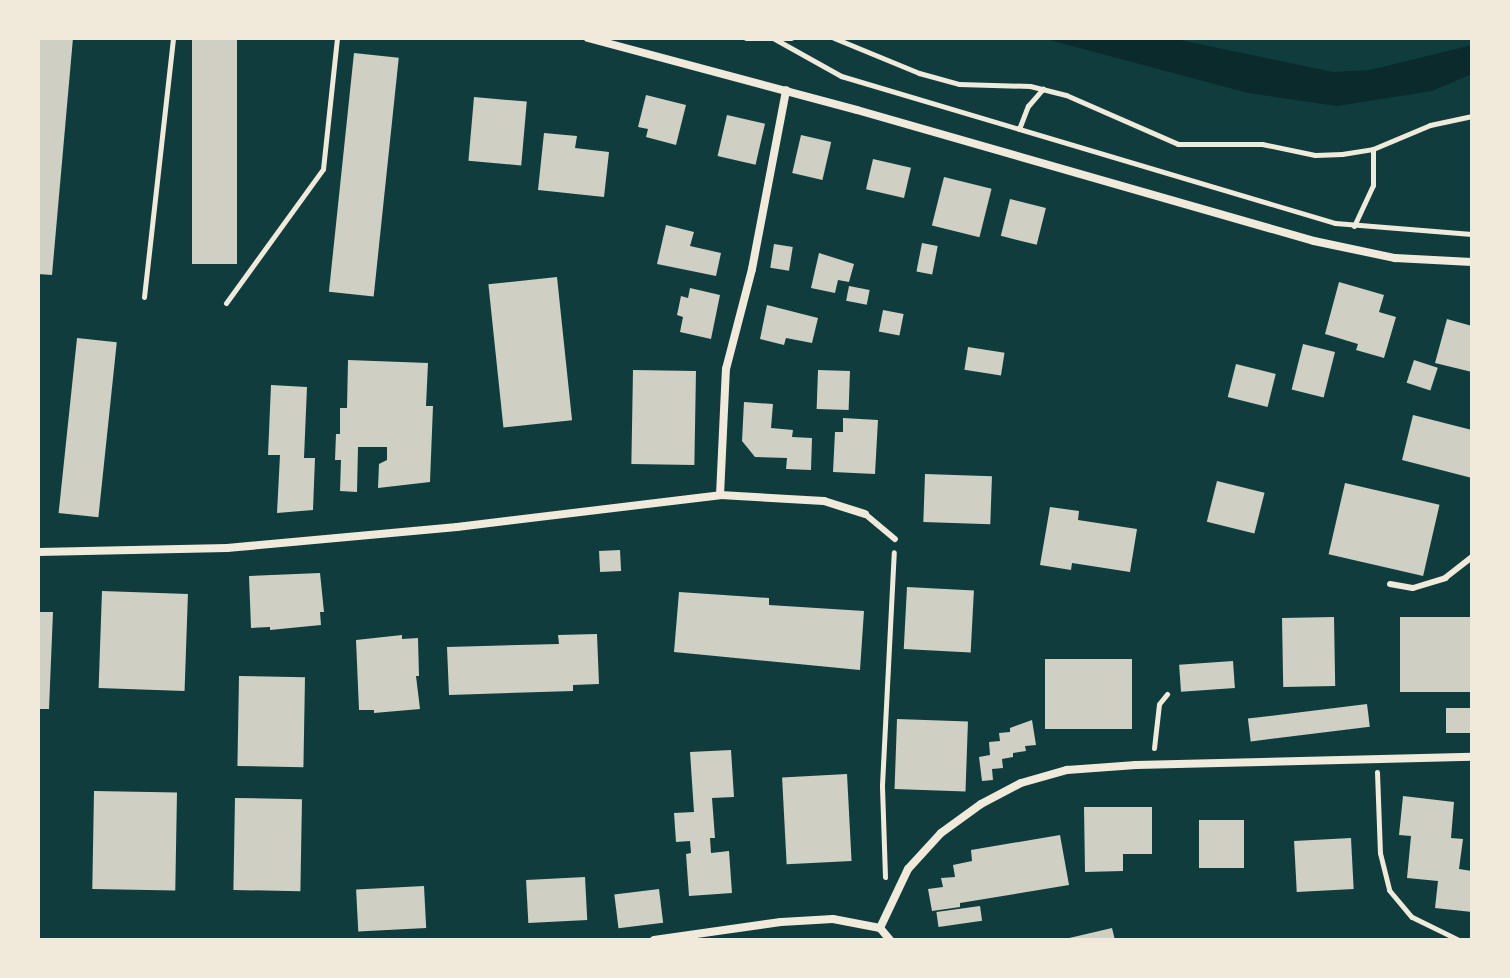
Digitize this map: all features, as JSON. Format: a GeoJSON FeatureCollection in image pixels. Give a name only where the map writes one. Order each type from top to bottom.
{"type":"FeatureCollection","features":[{"type":"Feature","properties":{"kind":"street"},"geometry":{"type":"LineString","coordinates":[[588,38],[786,90],[1314,241],[1395,258],[1472,262]]}},
{"type":"Feature","properties":{"kind":"street"},"geometry":{"type":"LineString","coordinates":[[720,495],[726,369],[752,269],[786,90]]}},
{"type":"Feature","properties":{"kind":"street"},"geometry":{"type":"LineString","coordinates":[[38,552],[227,548],[457,527],[720,495],[824,501],[865,514]]}},
{"type":"Feature","properties":{"kind":"street"},"geometry":{"type":"LineString","coordinates":[[880,928],[908,869],[941,833],[981,804],[1021,783],[1067,770],[1151,765],[1472,757]]}},
{"type":"Feature","properties":{"kind":"street"},"geometry":{"type":"LineString","coordinates":[[654,940],[781,922],[833,919],[880,928],[890,940]]}},
{"type":"Feature","properties":{"kind":"lane"},"geometry":{"type":"LineString","coordinates":[[865,514],[895,539]]}},
{"type":"Feature","properties":{"kind":"lane"},"geometry":{"type":"LineString","coordinates":[[1390,584],[1413,588],[1445,578],[1472,557]]}},
{"type":"Feature","properties":{"kind":"path"},"geometry":{"type":"LineString","coordinates":[[144,297],[173,38]]}},
{"type":"Feature","properties":{"kind":"path"},"geometry":{"type":"LineString","coordinates":[[226,303],[323,169],[337,38]]}},
{"type":"Feature","properties":{"kind":"path"},"geometry":{"type":"LineString","coordinates":[[746,38],[791,38]]}},
{"type":"Feature","properties":{"kind":"path"},"geometry":{"type":"LineString","coordinates":[[834,38],[919,73],[959,84],[1043,89],[1105,109],[1178,144],[1262,144],[1315,155],[1373,149],[1430,125],[1472,116]]}},
{"type":"Feature","properties":{"kind":"path"},"geometry":{"type":"LineString","coordinates":[[776,39],[794,53],[841,76],[1354,226],[1472,234]]}},
{"type":"Feature","properties":{"kind":"path"},"geometry":{"type":"LineString","coordinates":[[1019,129],[1028,106],[1043,89]]}},
{"type":"Feature","properties":{"kind":"path"},"geometry":{"type":"LineString","coordinates":[[1354,226],[1373,185],[1373,149]]}},
{"type":"Feature","properties":{"kind":"path"},"geometry":{"type":"LineString","coordinates":[[890,908],[884,867],[882,785],[895,539]]}},
{"type":"Feature","properties":{"kind":"path"},"geometry":{"type":"LineString","coordinates":[[1151,765],[1159,704],[1167,694]]}},
{"type":"Feature","properties":{"kind":"path"},"geometry":{"type":"LineString","coordinates":[[1376,759],[1380,853],[1389,890],[1412,917],[1459,940]]}},
{"type":"Feature","properties":{"kind":"water"},"geometry":{"type":"Polygon","coordinates":[[[1042,38],[1171,38],[1333,72],[1370,70],[1472,45],[1472,74],[1432,91],[1337,106],[1248,93],[1042,38]]]}},
{"type":"Feature","properties":{"kind":"building"},"geometry":{"type":"Polygon","coordinates":[[[38,38],[73,38],[52,275],[38,274],[38,38]]]}},
{"type":"Feature","properties":{"kind":"building"},"geometry":{"type":"Polygon","coordinates":[[[192,38],[237,38],[237,264],[192,264],[192,38]]]}},
{"type":"Feature","properties":{"kind":"building"},"geometry":{"type":"Polygon","coordinates":[[[354,53],[399,58],[374,296],[329,292],[354,53]]]}},
{"type":"Feature","properties":{"kind":"building"},"geometry":{"type":"Polygon","coordinates":[[[646,95],[686,105],[676,145],[646,137],[648,129],[638,127],[646,95]]]}},
{"type":"Feature","properties":{"kind":"building"},"geometry":{"type":"Polygon","coordinates":[[[474,97],[527,102],[521,165],[468,161],[474,97]]]}},
{"type":"Feature","properties":{"kind":"building"},"geometry":{"type":"Polygon","coordinates":[[[727,115],[765,124],[756,165],[718,156],[727,115]]]}},
{"type":"Feature","properties":{"kind":"building"},"geometry":{"type":"Polygon","coordinates":[[[544,133],[577,136],[575,148],[609,152],[604,197],[538,190],[544,133]]]}},
{"type":"Feature","properties":{"kind":"building"},"geometry":{"type":"Polygon","coordinates":[[[801,135],[831,142],[822,180],[792,173],[801,135]]]}},
{"type":"Feature","properties":{"kind":"building"},"geometry":{"type":"Polygon","coordinates":[[[873,159],[911,168],[904,198],[866,189],[873,159]]]}},
{"type":"Feature","properties":{"kind":"building"},"geometry":{"type":"Polygon","coordinates":[[[944,177],[992,189],[979,237],[932,226],[944,177]]]}},
{"type":"Feature","properties":{"kind":"building"},"geometry":{"type":"Polygon","coordinates":[[[1010,199],[1046,208],[1037,245],[1001,236],[1010,199]]]}},
{"type":"Feature","properties":{"kind":"building"},"geometry":{"type":"Polygon","coordinates":[[[666,225],[694,232],[690,246],[721,253],[716,276],[657,264],[666,225]]]}},
{"type":"Feature","properties":{"kind":"building"},"geometry":{"type":"Polygon","coordinates":[[[922,243],[938,246],[932,275],[916,271],[922,243]]]}},
{"type":"Feature","properties":{"kind":"building"},"geometry":{"type":"Polygon","coordinates":[[[774,244],[793,247],[789,271],[770,268],[774,244]]]}},
{"type":"Feature","properties":{"kind":"building"},"geometry":{"type":"Polygon","coordinates":[[[819,253],[854,264],[849,282],[838,280],[835,293],[811,288],[819,253]]]}},
{"type":"Feature","properties":{"kind":"building"},"geometry":{"type":"Polygon","coordinates":[[[557,277],[572,420],[503,427],[488,284],[557,277]]]}},
{"type":"Feature","properties":{"kind":"building"},"geometry":{"type":"Polygon","coordinates":[[[1339,282],[1384,295],[1379,312],[1396,317],[1384,358],[1356,350],[1358,344],[1325,334],[1339,282]]]}},
{"type":"Feature","properties":{"kind":"building"},"geometry":{"type":"Polygon","coordinates":[[[849,286],[870,290],[867,305],[846,301],[849,286]]]}},
{"type":"Feature","properties":{"kind":"building"},"geometry":{"type":"Polygon","coordinates":[[[690,288],[720,295],[711,339],[680,332],[683,317],[677,315],[681,296],[688,298],[690,288]]]}},
{"type":"Feature","properties":{"kind":"building"},"geometry":{"type":"Polygon","coordinates":[[[767,305],[818,318],[812,343],[786,338],[784,345],[760,339],[767,305]]]}},
{"type":"Feature","properties":{"kind":"building"},"geometry":{"type":"Polygon","coordinates":[[[883,310],[904,314],[899,336],[879,332],[883,310]]]}},
{"type":"Feature","properties":{"kind":"building"},"geometry":{"type":"Polygon","coordinates":[[[1447,319],[1472,326],[1472,372],[1435,363],[1447,319]]]}},
{"type":"Feature","properties":{"kind":"building"},"geometry":{"type":"Polygon","coordinates":[[[77,338],[117,342],[98,517],[59,513],[77,338]]]}},
{"type":"Feature","properties":{"kind":"building"},"geometry":{"type":"Polygon","coordinates":[[[1303,344],[1335,352],[1324,398],[1292,390],[1303,344]]]}},
{"type":"Feature","properties":{"kind":"building"},"geometry":{"type":"Polygon","coordinates":[[[968,347],[1005,353],[1001,376],[964,370],[968,347]]]}},
{"type":"Feature","properties":{"kind":"building"},"geometry":{"type":"Polygon","coordinates":[[[348,360],[428,363],[426,406],[433,406],[430,482],[378,488],[379,464],[387,460],[387,447],[358,447],[357,492],[340,491],[341,460],[335,460],[336,434],[340,434],[340,408],[347,408],[348,360]]]}},
{"type":"Feature","properties":{"kind":"building"},"geometry":{"type":"Polygon","coordinates":[[[1414,360],[1438,368],[1430,391],[1407,383],[1414,360]]]}},
{"type":"Feature","properties":{"kind":"building"},"geometry":{"type":"Polygon","coordinates":[[[1236,364],[1276,374],[1268,407],[1228,397],[1236,364]]]}},
{"type":"Feature","properties":{"kind":"building"},"geometry":{"type":"Polygon","coordinates":[[[633,370],[696,371],[694,465],[631,464],[633,370]]]}},
{"type":"Feature","properties":{"kind":"building"},"geometry":{"type":"Polygon","coordinates":[[[818,370],[850,371],[849,410],[817,409],[818,370]]]}},
{"type":"Feature","properties":{"kind":"building"},"geometry":{"type":"Polygon","coordinates":[[[271,385],[307,387],[304,458],[315,458],[313,510],[277,513],[280,455],[268,455],[271,385]]]}},
{"type":"Feature","properties":{"kind":"building"},"geometry":{"type":"Polygon","coordinates":[[[744,402],[773,404],[771,428],[793,430],[792,437],[812,438],[811,470],[786,469],[787,458],[755,457],[742,441],[744,402]]]}},
{"type":"Feature","properties":{"kind":"building"},"geometry":{"type":"Polygon","coordinates":[[[1413,415],[1472,430],[1472,478],[1402,460],[1413,415]]]}},
{"type":"Feature","properties":{"kind":"building"},"geometry":{"type":"Polygon","coordinates":[[[843,418],[878,420],[875,474],[833,472],[835,432],[843,432],[843,418]]]}},
{"type":"Feature","properties":{"kind":"building"},"geometry":{"type":"Polygon","coordinates":[[[925,474],[992,476],[990,524],[923,522],[925,474]]]}},
{"type":"Feature","properties":{"kind":"building"},"geometry":{"type":"Polygon","coordinates":[[[1217,481],[1265,493],[1254,534],[1207,522],[1217,481]]]}},
{"type":"Feature","properties":{"kind":"building"},"geometry":{"type":"Polygon","coordinates":[[[1345,483],[1440,505],[1423,576],[1329,554],[1345,483]]]}},
{"type":"Feature","properties":{"kind":"building"},"geometry":{"type":"Polygon","coordinates":[[[1050,507],[1079,511],[1078,520],[1137,529],[1130,572],[1072,563],[1071,570],[1040,565],[1050,507]]]}},
{"type":"Feature","properties":{"kind":"building"},"geometry":{"type":"Polygon","coordinates":[[[620,550],[621,571],[600,572],[599,551],[620,550]]]}},
{"type":"Feature","properties":{"kind":"building"},"geometry":{"type":"Polygon","coordinates":[[[320,573],[324,612],[320,612],[321,625],[270,630],[270,627],[251,628],[249,576],[320,573]]]}},
{"type":"Feature","properties":{"kind":"building"},"geometry":{"type":"Polygon","coordinates":[[[907,587],[974,591],[971,652],[904,649],[907,587]]]}},
{"type":"Feature","properties":{"kind":"building"},"geometry":{"type":"Polygon","coordinates":[[[102,591],[188,594],[185,691],[99,688],[102,591]]]}},
{"type":"Feature","properties":{"kind":"building"},"geometry":{"type":"Polygon","coordinates":[[[679,592],[769,598],[769,605],[864,611],[860,670],[674,652],[679,592]]]}},
{"type":"Feature","properties":{"kind":"building"},"geometry":{"type":"Polygon","coordinates":[[[38,612],[53,612],[49,709],[38,709],[38,612]]]}},
{"type":"Feature","properties":{"kind":"building"},"geometry":{"type":"Polygon","coordinates":[[[1334,617],[1335,686],[1283,687],[1282,618],[1334,617]]]}},
{"type":"Feature","properties":{"kind":"building"},"geometry":{"type":"Polygon","coordinates":[[[1400,617],[1472,617],[1472,692],[1400,692],[1400,617]]]}},
{"type":"Feature","properties":{"kind":"building"},"geometry":{"type":"Polygon","coordinates":[[[597,634],[599,684],[573,685],[573,691],[449,695],[447,647],[559,644],[558,635],[597,634]]]}},
{"type":"Feature","properties":{"kind":"building"},"geometry":{"type":"Polygon","coordinates":[[[402,635],[402,639],[418,638],[419,676],[416,676],[420,709],[374,713],[374,710],[359,710],[356,640],[402,635]]]}},
{"type":"Feature","properties":{"kind":"building"},"geometry":{"type":"Polygon","coordinates":[[[1045,659],[1132,659],[1132,729],[1045,729],[1045,659]]]}},
{"type":"Feature","properties":{"kind":"building"},"geometry":{"type":"Polygon","coordinates":[[[1233,661],[1235,688],[1181,692],[1179,665],[1233,661]]]}},
{"type":"Feature","properties":{"kind":"building"},"geometry":{"type":"Polygon","coordinates":[[[239,676],[305,677],[303,767],[237,766],[239,676]]]}},
{"type":"Feature","properties":{"kind":"building"},"geometry":{"type":"Polygon","coordinates":[[[1367,704],[1370,727],[1251,741],[1248,719],[1367,704]]]}},
{"type":"Feature","properties":{"kind":"building"},"geometry":{"type":"Polygon","coordinates":[[[1446,708],[1472,708],[1472,733],[1446,733],[1446,708]]]}},
{"type":"Feature","properties":{"kind":"building"},"geometry":{"type":"Polygon","coordinates":[[[897,719],[968,721],[966,791],[895,789],[897,719]]]}},
{"type":"Feature","properties":{"kind":"building"},"geometry":{"type":"Polygon","coordinates":[[[1032,720],[1036,745],[1025,746],[1026,751],[1002,759],[1003,768],[992,769],[993,780],[982,781],[979,757],[990,755],[989,742],[1000,741],[999,733],[1010,732],[1010,728],[1032,720]]]}},
{"type":"Feature","properties":{"kind":"building"},"geometry":{"type":"Polygon","coordinates":[[[731,750],[734,797],[712,798],[715,838],[710,838],[711,853],[729,851],[732,893],[689,896],[686,854],[691,853],[690,841],[676,842],[674,813],[694,812],[690,752],[731,750]]]}},
{"type":"Feature","properties":{"kind":"building"},"geometry":{"type":"Polygon","coordinates":[[[847,774],[852,861],[787,864],[782,777],[847,774]]]}},
{"type":"Feature","properties":{"kind":"building"},"geometry":{"type":"Polygon","coordinates":[[[94,791],[177,792],[175,890],[92,889],[94,791]]]}},
{"type":"Feature","properties":{"kind":"building"},"geometry":{"type":"Polygon","coordinates":[[[1403,796],[1454,802],[1451,838],[1463,839],[1459,869],[1472,871],[1472,912],[1435,908],[1438,881],[1407,878],[1411,836],[1399,835],[1403,796]]]}},
{"type":"Feature","properties":{"kind":"building"},"geometry":{"type":"Polygon","coordinates":[[[235,798],[302,799],[300,891],[233,890],[235,798]]]}},
{"type":"Feature","properties":{"kind":"building"},"geometry":{"type":"Polygon","coordinates":[[[1084,807],[1152,807],[1152,854],[1123,854],[1123,871],[1085,872],[1084,807]]]}},
{"type":"Feature","properties":{"kind":"building"},"geometry":{"type":"Polygon","coordinates":[[[1199,820],[1244,820],[1244,868],[1199,868],[1199,820]]]}},
{"type":"Feature","properties":{"kind":"building"},"geometry":{"type":"Polygon","coordinates":[[[1060,835],[1069,885],[960,903],[960,907],[932,911],[928,889],[943,887],[941,878],[955,877],[953,865],[972,861],[971,850],[1060,835]]]}},
{"type":"Feature","properties":{"kind":"building"},"geometry":{"type":"Polygon","coordinates":[[[1351,838],[1354,889],[1297,892],[1294,841],[1351,838]]]}},
{"type":"Feature","properties":{"kind":"building"},"geometry":{"type":"Polygon","coordinates":[[[585,877],[587,920],[528,923],[526,880],[585,877]]]}},
{"type":"Feature","properties":{"kind":"building"},"geometry":{"type":"Polygon","coordinates":[[[424,886],[426,928],[358,932],[356,890],[424,886]]]}},
{"type":"Feature","properties":{"kind":"building"},"geometry":{"type":"Polygon","coordinates":[[[659,889],[663,923],[618,928],[614,894],[659,889]]]}},
{"type":"Feature","properties":{"kind":"building"},"geometry":{"type":"Polygon","coordinates":[[[980,906],[982,921],[939,927],[936,912],[980,906]]]}},
{"type":"Feature","properties":{"kind":"building"},"geometry":{"type":"Polygon","coordinates":[[[1112,928],[1115,940],[1065,940],[1065,939],[1112,928]]]}}]}
